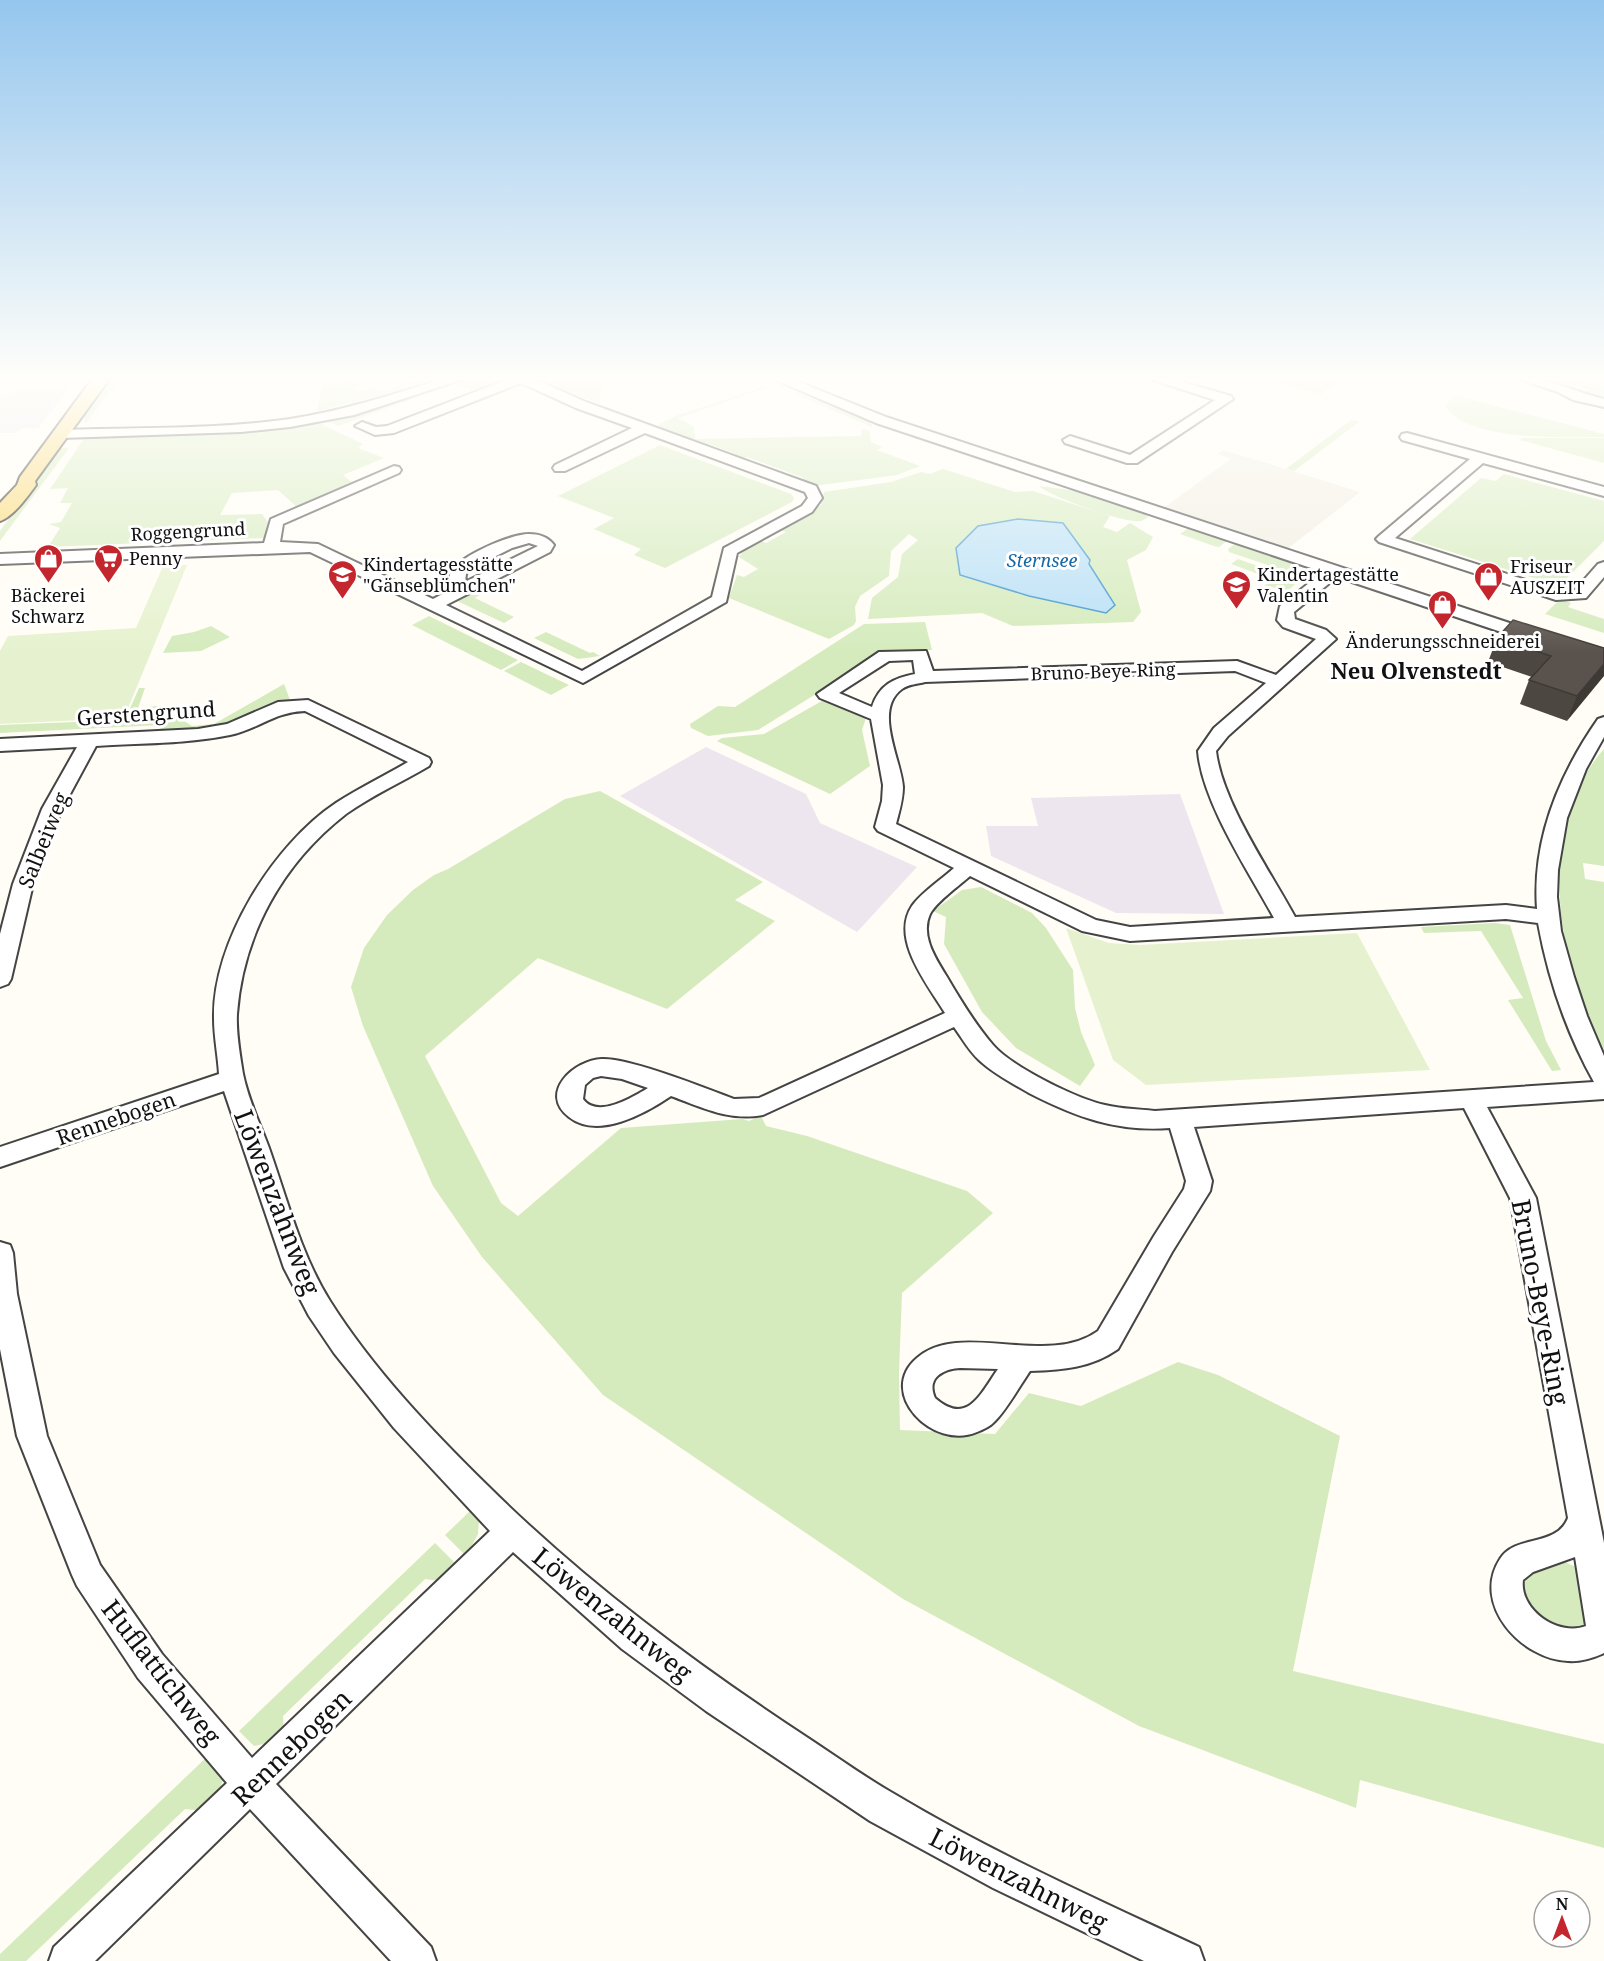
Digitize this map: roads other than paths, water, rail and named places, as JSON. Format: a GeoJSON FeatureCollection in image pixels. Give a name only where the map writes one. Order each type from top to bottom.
{"type":"FeatureCollection","features":[{"type":"Feature","properties":{"kind":"main road"},"geometry":{"type":"LineString","coordinates":[[2,511],[16,500],[35,470]]}},
{"type":"Feature","properties":{"kind":"street","name":"Roggengrund"},"geometry":{"type":"LineString","coordinates":[[271,546],[276,522],[394,470]]}},
{"type":"Feature","properties":{"kind":"street","name":"Roggengrund"},"geometry":{"type":"LineString","coordinates":[[0,559],[271,546],[313,547],[583,678],[720,599],[730,551],[807,509],[814,498],[811,489],[758,470]]}},
{"type":"Feature","properties":{"kind":"street"},"geometry":{"type":"LineString","coordinates":[[1027,470],[1550,642]]}},
{"type":"Feature","properties":{"kind":"street"},"geometry":{"type":"LineString","coordinates":[[1466,470],[1384,539],[1557,596],[1580,595],[1604,567]]}},
{"type":"Feature","properties":{"kind":"street"},"geometry":{"type":"LineString","coordinates":[[1522,470],[1604,492]]}},
{"type":"Feature","properties":{"kind":"street"},"geometry":{"type":"LineString","coordinates":[[433,605],[544,549],[546,545],[542,540],[532,537],[520,539],[464,566],[457,575],[458,592]]}},
{"type":"Feature","properties":{"kind":"street"},"geometry":{"type":"LineString","coordinates":[[1288,924],[1220,799],[1209,771],[1207,751],[1221,732],[1327,639],[1320,634],[1289,623],[1285,620],[1286,610],[1334,572]]}},
{"type":"Feature","properties":{"kind":"street"},"geometry":{"type":"LineString","coordinates":[[925,677],[920,655],[885,656],[826,694],[879,716],[893,787],[891,807],[885,827],[1090,926],[1130,934],[1506,912],[1549,918]]}},
{"type":"Feature","properties":{"kind":"street","name":"Bruno-Beye-Ring"},"geometry":{"type":"LineString","coordinates":[[879,716],[883,698],[898,684],[925,677],[1237,666],[1278,682]]}},
{"type":"Feature","properties":{"kind":"street","name":"Gerstengrund"},"geometry":{"type":"LineString","coordinates":[[0,746],[198,735],[232,729],[284,706],[308,705],[422,762]]}},
{"type":"Feature","properties":{"kind":"street"},"geometry":{"type":"LineString","coordinates":[[1604,723],[1578,765],[1557,815],[1549,854],[1549,918],[1572,1009],[1589,1050],[1604,1078]]}},
{"type":"Feature","properties":{"kind":"street","name":"Salbeiweg"},"geometry":{"type":"LineString","coordinates":[[0,979],[22,884],[52,809],[89,741]]}},
{"type":"Feature","properties":{"kind":"street","name":"Löwenzahnweg"},"geometry":{"type":"LineString","coordinates":[[422,762],[342,808],[310,835],[283,865],[251,915],[233,962],[225,1018],[232,1079],[298,1268],[319,1308],[344,1344],[404,1419],[445,1464],[512,1531],[634,1637],[718,1699],[834,1778],[883,1808],[1006,1875],[1185,1961]]}},
{"type":"Feature","properties":{"kind":"street"},"geometry":{"type":"LineString","coordinates":[[967,868],[921,909],[916,925],[917,940],[924,958],[958,1016],[986,1053],[1008,1071],[1076,1106],[1128,1118],[1179,1119],[1604,1090]]}},
{"type":"Feature","properties":{"kind":"street"},"geometry":{"type":"LineString","coordinates":[[667,1087],[739,1109],[763,1106],[958,1016]]}},
{"type":"Feature","properties":{"kind":"street","name":"Rennebogen"},"geometry":{"type":"LineString","coordinates":[[0,1157],[232,1079]]}},
{"type":"Feature","properties":{"kind":"street","name":"Bruno-Beye-Ring"},"geometry":{"type":"LineString","coordinates":[[1471,1099],[1523,1198],[1584,1516]]}},
{"type":"Feature","properties":{"kind":"street"},"geometry":{"type":"LineString","coordinates":[[1023,1357],[1083,1354],[1099,1348],[1108,1340],[1163,1244],[1197,1191],[1199,1181],[1179,1119]]}},
{"type":"Feature","properties":{"kind":"street","name":"Huflattichweg"},"geometry":{"type":"LineString","coordinates":[[0,1253],[3,1294],[32,1436],[88,1575],[150,1666],[252,1785],[417,1961]]}},
{"type":"Feature","properties":{"kind":"street","name":"Rennebogen"},"geometry":{"type":"LineString","coordinates":[[68,1961],[512,1531]]}},
{"type":"Feature","properties":{"kind":"water","name":"Sternsee"},"geometry":{"type":"Polygon","coordinates":[[[1018,519],[1063,523],[1090,560],[1089,564],[1115,605],[1106,613],[1029,596],[960,575],[956,548],[978,526],[1018,519]]]}},
{"type":"Feature","properties":{"kind":"place","name":"Bäckerei Schwarz"},"geometry":{"type":"Point","coordinates":[48,584]}},
{"type":"Feature","properties":{"kind":"place","name":"Penny"},"geometry":{"type":"Point","coordinates":[108,584]}},
{"type":"Feature","properties":{"kind":"place","name":"Kindertagesstätte \"Gänseblümchen\""},"geometry":{"type":"Point","coordinates":[342,600]}},
{"type":"Feature","properties":{"kind":"place","name":"Friseur AUSZEIT"},"geometry":{"type":"Point","coordinates":[1489,602]}},
{"type":"Feature","properties":{"kind":"place","name":"Kindertagestätte Valentin"},"geometry":{"type":"Point","coordinates":[1236,610]}},
{"type":"Feature","properties":{"kind":"place","name":"Änderungsschneiderei"},"geometry":{"type":"Point","coordinates":[1443,630]}},
{"type":"Feature","properties":{"kind":"district","name":"Neu Olvenstedt"},"geometry":{"type":"Point","coordinates":[1416,670]}}]}
